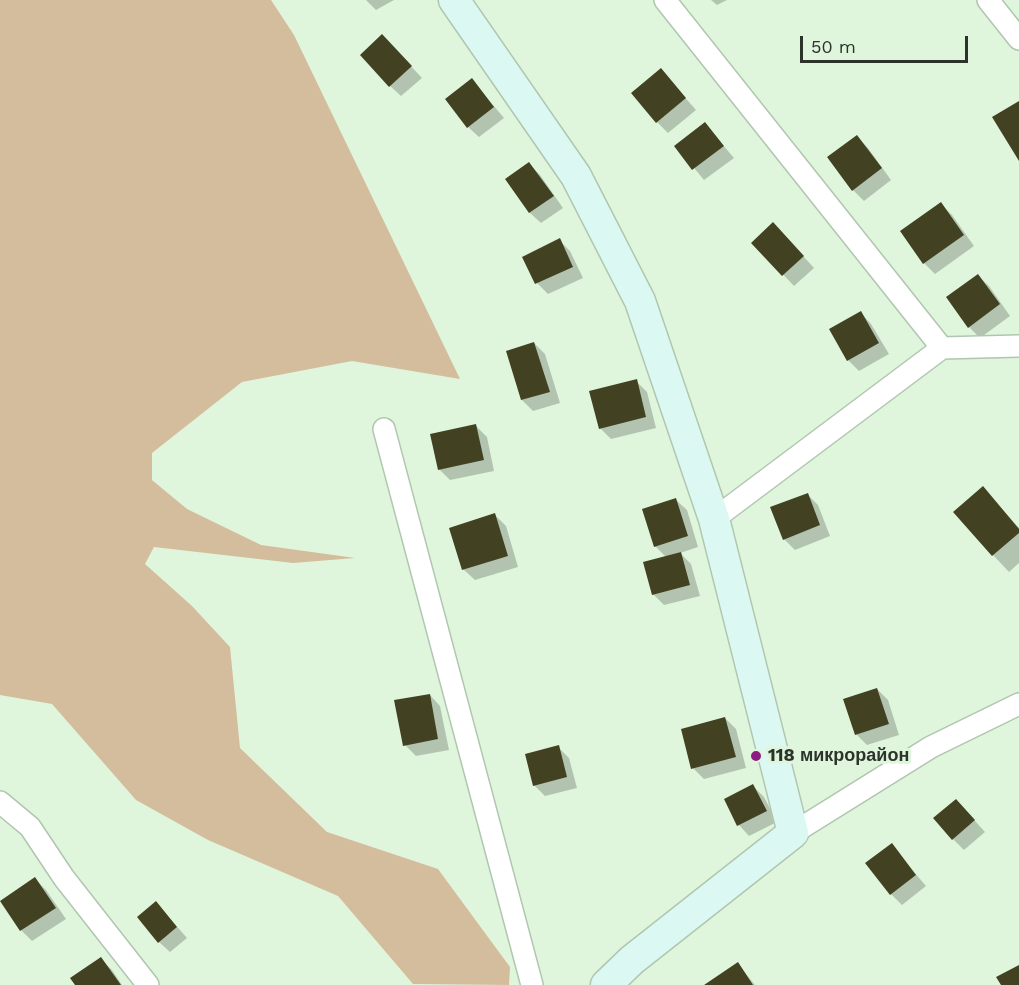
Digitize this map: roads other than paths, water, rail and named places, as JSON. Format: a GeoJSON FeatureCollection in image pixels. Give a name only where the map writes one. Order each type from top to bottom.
{"type":"FeatureCollection","features":[{"type":"Feature","properties":{"kind":"street"},"geometry":{"type":"LineString","coordinates":[[454,0],[576,176],[640,301],[714,519],[793,833]]}},
{"type":"Feature","properties":{"kind":"street"},"geometry":{"type":"LineString","coordinates":[[665,0],[942,348]]}},
{"type":"Feature","properties":{"kind":"street"},"geometry":{"type":"LineString","coordinates":[[988,0],[1019,39]]}},
{"type":"Feature","properties":{"kind":"street"},"geometry":{"type":"LineString","coordinates":[[714,519],[942,348],[1019,346]]}},
{"type":"Feature","properties":{"kind":"street"},"geometry":{"type":"LineString","coordinates":[[384,429],[532,985]]}},
{"type":"Feature","properties":{"kind":"street"},"geometry":{"type":"LineString","coordinates":[[606,985],[632,960],[793,833],[931,747],[1019,704]]}},
{"type":"Feature","properties":{"kind":"street"},"geometry":{"type":"LineString","coordinates":[[0,802],[30,828],[64,878],[148,985]]}},
{"type":"Feature","properties":{"kind":"place","name":"118 микрорайон"},"geometry":{"type":"Point","coordinates":[756,756]}}]}
